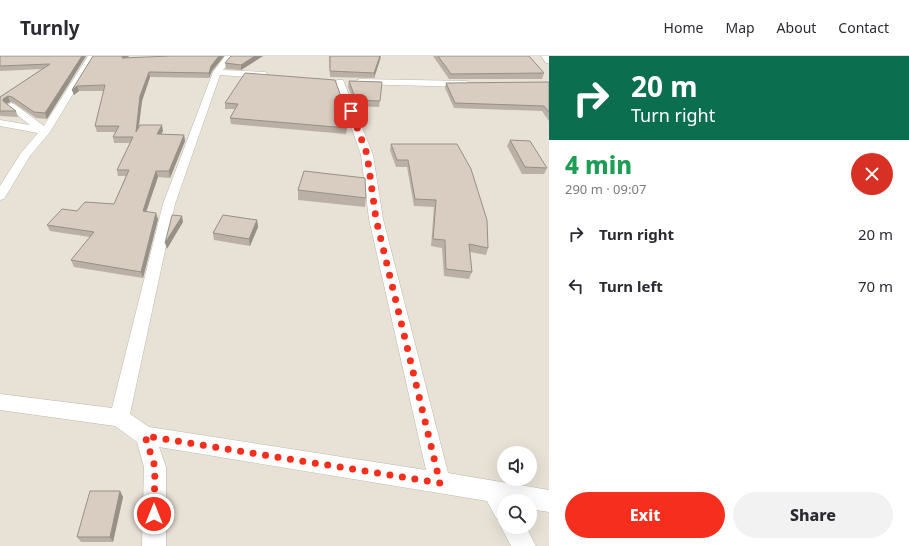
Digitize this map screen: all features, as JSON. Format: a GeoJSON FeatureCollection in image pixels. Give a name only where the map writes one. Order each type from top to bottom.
{"type":"FeatureCollection","features":[{"type":"Feature","properties":{"kind":"street"},"geometry":{"type":"LineString","coordinates":[[0,196],[25,156],[45,132],[92,56]]}},
{"type":"Feature","properties":{"kind":"street"},"geometry":{"type":"LineString","coordinates":[[119,418],[169,204],[217,72],[228,56]]}},
{"type":"Feature","properties":{"kind":"street"},"geometry":{"type":"LineString","coordinates":[[545,56],[549,61]]}},
{"type":"Feature","properties":{"kind":"street"},"geometry":{"type":"LineString","coordinates":[[217,72],[271,76]]}},
{"type":"Feature","properties":{"kind":"street"},"geometry":{"type":"LineString","coordinates":[[440,483],[376,219],[367,154],[336,81],[478,84]]}},
{"type":"Feature","properties":{"kind":"street"},"geometry":{"type":"LineString","coordinates":[[11,106],[45,132]]}},
{"type":"Feature","properties":{"kind":"street"},"geometry":{"type":"LineString","coordinates":[[0,123],[45,132]]}},
{"type":"Feature","properties":{"kind":"street"},"geometry":{"type":"LineString","coordinates":[[0,402],[119,418],[145,436],[440,483],[497,499]]}},
{"type":"Feature","properties":{"kind":"street"},"geometry":{"type":"LineString","coordinates":[[145,436],[155,467],[154,546]]}},
{"type":"Feature","properties":{"kind":"street"},"geometry":{"type":"LineString","coordinates":[[537,501],[549,501]]}},
{"type":"Feature","properties":{"kind":"street"},"geometry":{"type":"LineString","coordinates":[[517,534],[524,546]]}},
{"type":"Feature","properties":{"kind":"shaded area"},"geometry":{"type":"Polygon","coordinates":[[[0,56],[549,56],[549,546],[0,546],[0,56]]]}},
{"type":"Feature","properties":{"kind":"building"},"geometry":{"type":"Polygon","coordinates":[[[0,56],[82,56],[45,113],[34,112],[12,97],[8,96],[3,99],[3,101],[16,111],[0,111],[0,97],[50,64],[0,66],[0,56]]]}},
{"type":"Feature","properties":{"kind":"building"},"geometry":{"type":"Polygon","coordinates":[[[93,56],[123,56],[122,58],[219,56],[211,66],[209,73],[149,72],[140,96],[136,132],[140,125],[162,125],[157,134],[184,135],[169,171],[156,171],[143,211],[156,213],[141,272],[71,260],[94,232],[47,225],[62,209],[77,211],[85,202],[114,204],[129,170],[117,170],[133,137],[113,137],[119,126],[95,126],[105,85],[77,86],[72,90],[93,56]]]}},
{"type":"Feature","properties":{"kind":"building"},"geometry":{"type":"Polygon","coordinates":[[[231,56],[255,56],[241,65],[225,63],[231,56]]]}},
{"type":"Feature","properties":{"kind":"building"},"geometry":{"type":"Polygon","coordinates":[[[330,56],[380,56],[374,73],[330,71],[330,56]]]}},
{"type":"Feature","properties":{"kind":"building"},"geometry":{"type":"Polygon","coordinates":[[[438,56],[529,56],[544,73],[451,74],[438,56]]]}},
{"type":"Feature","properties":{"kind":"building"},"geometry":{"type":"Polygon","coordinates":[[[245,73],[335,80],[349,118],[347,128],[230,118],[238,104],[225,103],[245,73]]]}},
{"type":"Feature","properties":{"kind":"building"},"geometry":{"type":"Polygon","coordinates":[[[349,81],[382,82],[380,101],[356,100],[349,81]]]}},
{"type":"Feature","properties":{"kind":"building"},"geometry":{"type":"Polygon","coordinates":[[[549,82],[549,112],[544,106],[455,103],[446,83],[549,82]]]}},
{"type":"Feature","properties":{"kind":"building"},"geometry":{"type":"Polygon","coordinates":[[[510,140],[530,141],[547,168],[525,167],[510,140]]]}},
{"type":"Feature","properties":{"kind":"building"},"geometry":{"type":"Polygon","coordinates":[[[391,144],[457,144],[471,169],[487,220],[488,248],[469,244],[472,272],[446,269],[445,240],[433,239],[436,200],[415,199],[408,160],[397,160],[391,144]]]}},
{"type":"Feature","properties":{"kind":"building"},"geometry":{"type":"Polygon","coordinates":[[[304,171],[365,178],[366,198],[298,190],[304,171]]]}},
{"type":"Feature","properties":{"kind":"building"},"geometry":{"type":"Polygon","coordinates":[[[172,215],[182,216],[165,243],[172,215]]]}},
{"type":"Feature","properties":{"kind":"building"},"geometry":{"type":"Polygon","coordinates":[[[223,215],[257,220],[249,239],[213,233],[223,215]]]}},
{"type":"Feature","properties":{"kind":"building"},"geometry":{"type":"Polygon","coordinates":[[[90,491],[120,491],[110,537],[77,537],[90,491]]]}},
{"type":"Feature","properties":{"kind":"route"},"geometry":{"type":"LineString","coordinates":[[154,514],[155,467],[145,436],[440,483],[376,219],[367,154],[351,111]]}}]}
